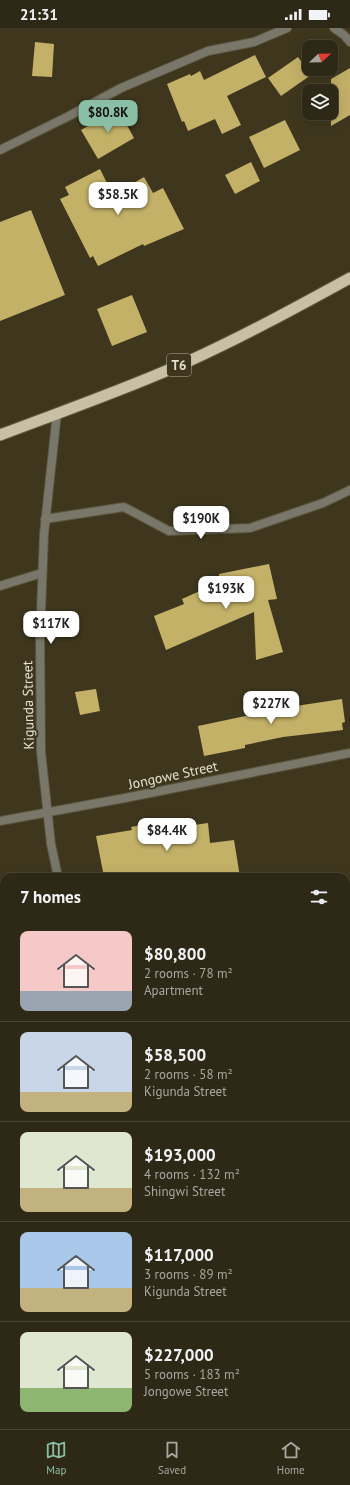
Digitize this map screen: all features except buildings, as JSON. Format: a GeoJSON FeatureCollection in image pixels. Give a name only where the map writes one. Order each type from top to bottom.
{"type":"FeatureCollection","features":[{"type":"Feature","properties":{"kind":"highway","name":"T6"},"geometry":{"type":"LineString","coordinates":[[0,435],[107,395],[189,361],[271,321],[350,278]]}},
{"type":"Feature","properties":{"kind":"street"},"geometry":{"type":"LineString","coordinates":[[0,150],[69,116],[121,88],[208,52],[254,42],[287,28]]}},
{"type":"Feature","properties":{"kind":"street"},"geometry":{"type":"LineString","coordinates":[[334,28],[344,35],[350,42]]}},
{"type":"Feature","properties":{"kind":"street","name":"Kigunda Street"},"geometry":{"type":"LineString","coordinates":[[57,413],[45,519],[40,638],[41,752],[51,844],[57,873]]}},
{"type":"Feature","properties":{"kind":"street"},"geometry":{"type":"LineString","coordinates":[[45,519],[124,507],[169,531],[250,528],[323,503],[350,490]]}},
{"type":"Feature","properties":{"kind":"street"},"geometry":{"type":"LineString","coordinates":[[0,586],[42,573]]}},
{"type":"Feature","properties":{"kind":"street","name":"Jongowe Street"},"geometry":{"type":"LineString","coordinates":[[0,821],[125,798],[350,753]]}}]}
